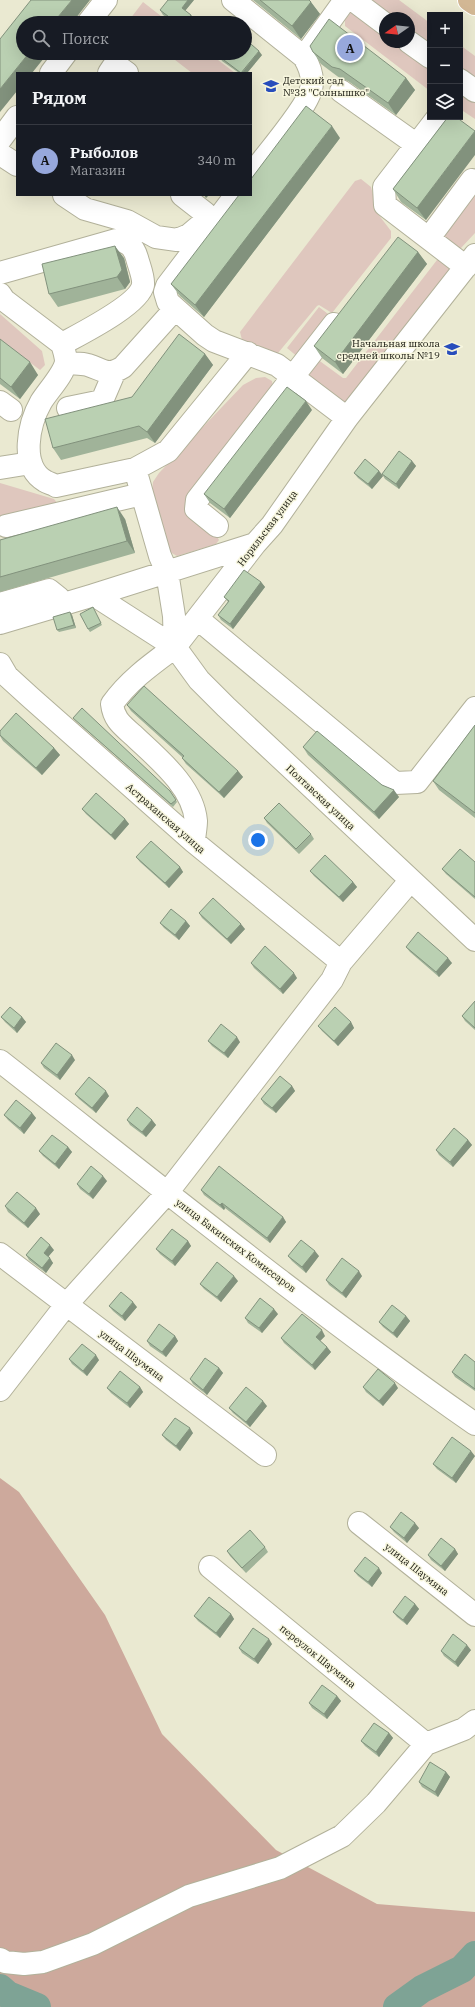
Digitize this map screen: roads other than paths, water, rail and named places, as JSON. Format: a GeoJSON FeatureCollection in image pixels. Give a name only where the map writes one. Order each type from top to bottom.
{"type":"FeatureCollection","features":[{"type":"Feature","properties":{"kind":"main road"},"geometry":{"type":"LineString","coordinates":[[469,0],[475,4]]}},
{"type":"Feature","properties":{"kind":"street"},"geometry":{"type":"LineString","coordinates":[[93,16],[106,0]]}},
{"type":"Feature","properties":{"kind":"street"},"geometry":{"type":"LineString","coordinates":[[233,0],[304,57],[311,71],[311,90],[304,104],[252,174]]}},
{"type":"Feature","properties":{"kind":"street"},"geometry":{"type":"LineString","coordinates":[[304,57],[345,0]]}},
{"type":"Feature","properties":{"kind":"street"},"geometry":{"type":"LineString","coordinates":[[353,0],[379,20]]}},
{"type":"Feature","properties":{"kind":"street"},"geometry":{"type":"LineString","coordinates":[[415,46],[427,55]]}},
{"type":"Feature","properties":{"kind":"street"},"geometry":{"type":"LineString","coordinates":[[52,72],[61,60]]}},
{"type":"Feature","properties":{"kind":"street"},"geometry":{"type":"LineString","coordinates":[[110,72],[113,67],[120,68],[126,72]]}},
{"type":"Feature","properties":{"kind":"street"},"geometry":{"type":"LineString","coordinates":[[341,91],[417,145]]}},
{"type":"Feature","properties":{"kind":"street"},"geometry":{"type":"LineString","coordinates":[[0,140],[16,119]]}},
{"type":"Feature","properties":{"kind":"street"},"geometry":{"type":"LineString","coordinates":[[436,120],[384,187],[385,204],[429,238],[470,261]]}},
{"type":"Feature","properties":{"kind":"street"},"geometry":{"type":"LineString","coordinates":[[0,154],[16,164]]}},
{"type":"Feature","properties":{"kind":"street"},"geometry":{"type":"LineString","coordinates":[[429,238],[472,180]]}},
{"type":"Feature","properties":{"kind":"street"},"geometry":{"type":"LineString","coordinates":[[66,196],[85,209],[127,221],[156,237],[177,240],[189,236],[202,224],[206,213],[183,196]]}},
{"type":"Feature","properties":{"kind":"street"},"geometry":{"type":"LineString","coordinates":[[235,196],[167,286],[166,297],[175,309],[214,341],[277,365],[346,418]]}},
{"type":"Feature","properties":{"kind":"street"},"geometry":{"type":"LineString","coordinates":[[0,273],[116,240],[128,244],[135,250],[143,284],[140,291],[117,312],[64,354],[34,417],[29,449],[31,463],[37,474],[45,482],[56,486],[135,469],[168,451],[248,353]]}},
{"type":"Feature","properties":{"kind":"street","name":"Норильская улица"},"geometry":{"type":"LineString","coordinates":[[194,842],[196,820],[189,798],[178,782],[157,758],[113,715],[112,704],[122,689],[138,674],[176,647],[255,544],[272,525],[346,418],[470,261]]}},
{"type":"Feature","properties":{"kind":"street"},"geometry":{"type":"LineString","coordinates":[[0,294],[4,300],[64,354],[105,372],[114,372],[123,367],[175,309]]}},
{"type":"Feature","properties":{"kind":"street"},"geometry":{"type":"LineString","coordinates":[[216,526],[196,509],[196,500],[344,310]]}},
{"type":"Feature","properties":{"kind":"street"},"geometry":{"type":"LineString","coordinates":[[68,408],[102,400],[114,372]]}},
{"type":"Feature","properties":{"kind":"street"},"geometry":{"type":"LineString","coordinates":[[0,468],[31,463]]}},
{"type":"Feature","properties":{"kind":"street"},"geometry":{"type":"LineString","coordinates":[[135,469],[166,572],[174,616],[176,647]]}},
{"type":"Feature","properties":{"kind":"street"},"geometry":{"type":"LineString","coordinates":[[6,526],[142,494]]}},
{"type":"Feature","properties":{"kind":"street"},"geometry":{"type":"LineString","coordinates":[[0,623],[255,544]]}},
{"type":"Feature","properties":{"kind":"street"},"geometry":{"type":"LineString","coordinates":[[0,604],[49,590],[59,598],[62,605]]}},
{"type":"Feature","properties":{"kind":"street"},"geometry":{"type":"LineString","coordinates":[[94,595],[176,647]]}},
{"type":"Feature","properties":{"kind":"street"},"geometry":{"type":"LineString","coordinates":[[198,619],[395,783],[417,782],[475,708]]}},
{"type":"Feature","properties":{"kind":"street","name":"Полтавская улица"},"geometry":{"type":"LineString","coordinates":[[176,647],[204,686],[410,881],[475,940]]}},
{"type":"Feature","properties":{"kind":"street","name":"Астраханская улица"},"geometry":{"type":"LineString","coordinates":[[0,664],[7,676],[30,698],[194,842],[341,962]]}},
{"type":"Feature","properties":{"kind":"street"},"geometry":{"type":"LineString","coordinates":[[0,1390],[66,1305],[167,1193],[332,980],[341,962],[410,881]]}},
{"type":"Feature","properties":{"kind":"street","name":"улица Бакинских Комиссаров"},"geometry":{"type":"LineString","coordinates":[[0,1061],[167,1193],[384,1358],[475,1424]]}},
{"type":"Feature","properties":{"kind":"street","name":"улица Шаумяна"},"geometry":{"type":"LineString","coordinates":[[0,1254],[265,1455]]}},
{"type":"Feature","properties":{"kind":"street","name":"улица Шаумяна"},"geometry":{"type":"LineString","coordinates":[[359,1523],[475,1615]]}},
{"type":"Feature","properties":{"kind":"street","name":"переулок Шаумяна"},"geometry":{"type":"LineString","coordinates":[[210,1567],[426,1744]]}},
{"type":"Feature","properties":{"kind":"street"},"geometry":{"type":"LineString","coordinates":[[0,1959],[5,1962],[24,1964],[43,1962],[93,1944],[189,1896],[280,1868],[342,1836],[376,1804],[426,1744],[464,1729],[475,1721]]}},
{"type":"Feature","properties":{"kind":"waterway"},"geometry":{"type":"LineString","coordinates":[[397,2007],[422,1989],[462,1969],[475,1955]]}},
{"type":"Feature","properties":{"kind":"waterway"},"geometry":{"type":"LineString","coordinates":[[0,1988],[8,1995],[37,2007]]}},
{"type":"Feature","properties":{"kind":"place","name":"Рыболов"},"geometry":{"type":"Point","coordinates":[350,48]}},
{"type":"Feature","properties":{"kind":"place","name":"Детский сад №33 \"Солнышко\""},"geometry":{"type":"Point","coordinates":[271,86]}},
{"type":"Feature","properties":{"kind":"place","name":"Начальная школа средней школы №19"},"geometry":{"type":"Point","coordinates":[452,349]}}]}
